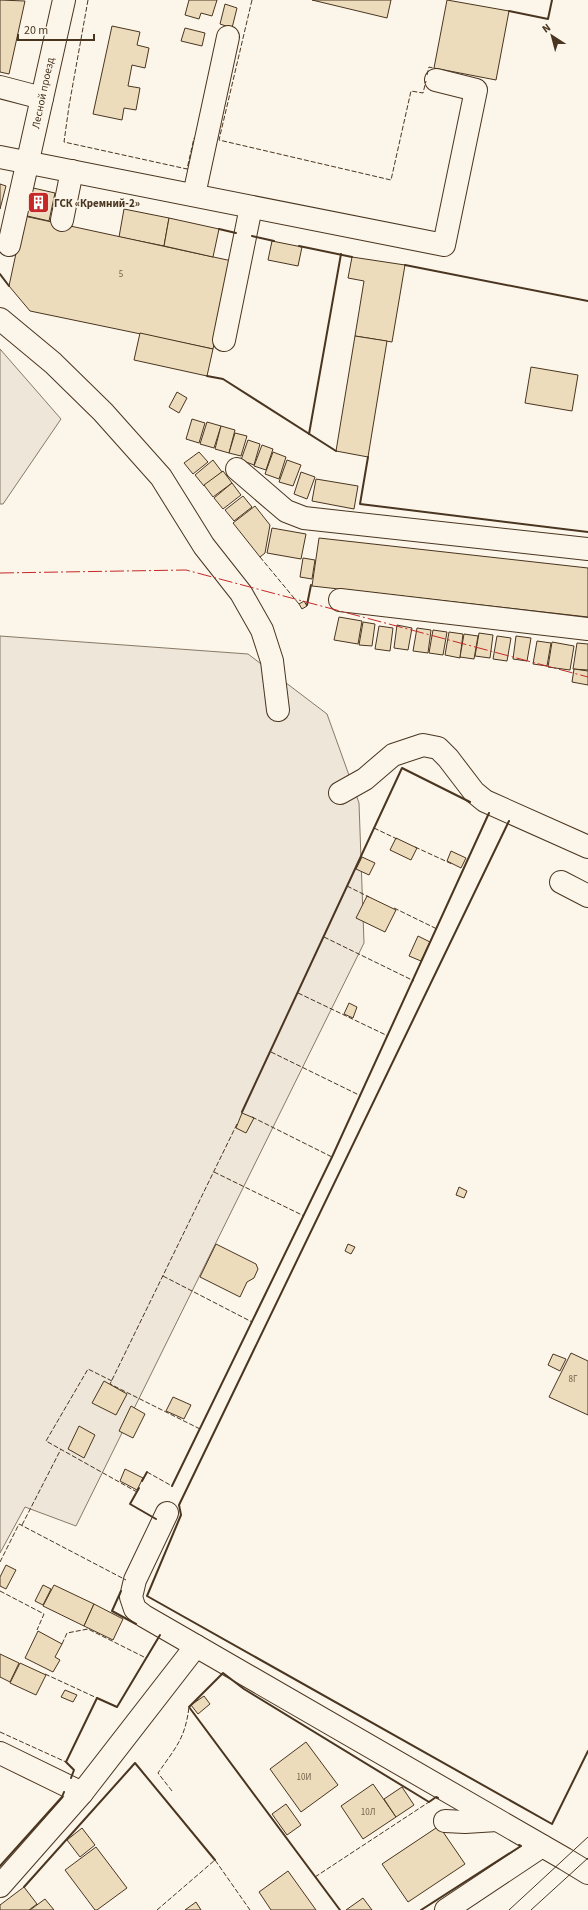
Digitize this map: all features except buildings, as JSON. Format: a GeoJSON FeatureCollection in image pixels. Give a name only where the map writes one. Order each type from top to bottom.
{"type":"FeatureCollection","features":[{"type":"Feature","properties":{"kind":"street","name":"Лесной проезд"},"geometry":{"type":"LineString","coordinates":[[9,245],[64,0]]}},
{"type":"Feature","properties":{"kind":"street"},"geometry":{"type":"LineString","coordinates":[[194,195],[228,37]]}},
{"type":"Feature","properties":{"kind":"street"},"geometry":{"type":"LineString","coordinates":[[0,157],[444,245],[476,90],[436,80]]}},
{"type":"Feature","properties":{"kind":"street"},"geometry":{"type":"LineString","coordinates":[[0,87],[42,98]]}},
{"type":"Feature","properties":{"kind":"street"},"geometry":{"type":"LineString","coordinates":[[62,220],[72,171]]}},
{"type":"Feature","properties":{"kind":"street"},"geometry":{"type":"LineString","coordinates":[[224,340],[251,207]]}},
{"type":"Feature","properties":{"kind":"street"},"geometry":{"type":"LineString","coordinates":[[0,319],[53,363],[104,412],[161,477],[204,546],[241,594],[262,630],[272,661],[278,710]]}},
{"type":"Feature","properties":{"kind":"street"},"geometry":{"type":"LineString","coordinates":[[237,469],[286,511],[304,518],[588,549]]}},
{"type":"Feature","properties":{"kind":"street"},"geometry":{"type":"LineString","coordinates":[[340,600],[588,629]]}},
{"type":"Feature","properties":{"kind":"street"},"geometry":{"type":"LineString","coordinates":[[340,793],[365,779],[393,755],[423,745],[438,748],[448,758],[474,792],[485,801],[588,847]]}},
{"type":"Feature","properties":{"kind":"street"},"geometry":{"type":"LineString","coordinates":[[560,882],[588,896]]}},
{"type":"Feature","properties":{"kind":"street"},"geometry":{"type":"LineString","coordinates":[[167,1513],[136,1580],[130,1597],[135,1609],[144,1616],[588,1874]]}},
{"type":"Feature","properties":{"kind":"street"},"geometry":{"type":"LineString","coordinates":[[0,1886],[82,1793],[196,1646]]}},
{"type":"Feature","properties":{"kind":"street"},"geometry":{"type":"LineString","coordinates":[[3,1760],[82,1793]]}},
{"type":"Feature","properties":{"kind":"street"},"geometry":{"type":"LineString","coordinates":[[445,1821],[465,1822],[497,1820]]}},
{"type":"Feature","properties":{"kind":"street"},"geometry":{"type":"LineString","coordinates":[[446,1910],[542,1846]]}},
{"type":"Feature","properties":{"kind":"shaded area"},"geometry":{"type":"Polygon","coordinates":[[[0,349],[61,419],[3,504],[0,504],[0,349]]]}},
{"type":"Feature","properties":{"kind":"shaded area"},"geometry":{"type":"Polygon","coordinates":[[[0,636],[248,654],[327,714],[359,803],[364,943],[76,1526],[25,1507],[0,1553],[0,636]]]}},
{"type":"Feature","properties":{"kind":"tram line"},"geometry":{"type":"LineString","coordinates":[[509,1910],[588,1837]]}},
{"type":"Feature","properties":{"kind":"tram line"},"geometry":{"type":"LineString","coordinates":[[531,1910],[588,1858]]}},
{"type":"Feature","properties":{"kind":"fence"},"geometry":{"type":"LineString","coordinates":[[88,0],[64,142],[187,169],[194,138]]}},
{"type":"Feature","properties":{"kind":"fence"},"geometry":{"type":"LineString","coordinates":[[252,0],[219,140],[391,180],[411,91],[423,93],[426,81]]}},
{"type":"Feature","properties":{"kind":"fence"},"geometry":{"type":"LineString","coordinates":[[427,75],[429,67],[433,68]]}},
{"type":"Feature","properties":{"kind":"fence"},"geometry":{"type":"LineString","coordinates":[[260,557],[299,604]]}},
{"type":"Feature","properties":{"kind":"fence"},"geometry":{"type":"LineString","coordinates":[[374,828],[397,839]]}},
{"type":"Feature","properties":{"kind":"fence"},"geometry":{"type":"LineString","coordinates":[[415,847],[452,864]]}},
{"type":"Feature","properties":{"kind":"fence"},"geometry":{"type":"LineString","coordinates":[[347,886],[369,897]]}},
{"type":"Feature","properties":{"kind":"fence"},"geometry":{"type":"LineString","coordinates":[[394,908],[437,929]]}},
{"type":"Feature","properties":{"kind":"fence"},"geometry":{"type":"LineString","coordinates":[[324,937],[414,981]]}},
{"type":"Feature","properties":{"kind":"fence"},"geometry":{"type":"LineString","coordinates":[[298,993],[388,1036]]}},
{"type":"Feature","properties":{"kind":"fence"},"geometry":{"type":"LineString","coordinates":[[271,1052],[361,1096]]}},
{"type":"Feature","properties":{"kind":"fence"},"geometry":{"type":"LineString","coordinates":[[252,1117],[332,1157]]}},
{"type":"Feature","properties":{"kind":"fence"},"geometry":{"type":"LineString","coordinates":[[200,1429],[110,1384],[237,1124]]}},
{"type":"Feature","properties":{"kind":"fence"},"geometry":{"type":"LineString","coordinates":[[214,1172],[304,1216]]}},
{"type":"Feature","properties":{"kind":"fence"},"geometry":{"type":"LineString","coordinates":[[163,1276],[252,1322]]}},
{"type":"Feature","properties":{"kind":"fence"},"geometry":{"type":"LineString","coordinates":[[112,1381],[88,1369],[46,1441],[137,1492]]}},
{"type":"Feature","properties":{"kind":"fence"},"geometry":{"type":"LineString","coordinates":[[22,1525],[61,1449]]}},
{"type":"Feature","properties":{"kind":"fence"},"geometry":{"type":"LineString","coordinates":[[147,1472],[172,1486]]}},
{"type":"Feature","properties":{"kind":"fence"},"geometry":{"type":"LineString","coordinates":[[0,1562],[19,1524],[126,1580]]}},
{"type":"Feature","properties":{"kind":"fence"},"geometry":{"type":"LineString","coordinates":[[0,1591],[44,1614],[37,1630]]}},
{"type":"Feature","properties":{"kind":"fence"},"geometry":{"type":"LineString","coordinates":[[62,1644],[67,1633],[88,1629],[146,1658]]}},
{"type":"Feature","properties":{"kind":"fence"},"geometry":{"type":"LineString","coordinates":[[45,1674],[97,1698]]}},
{"type":"Feature","properties":{"kind":"fence"},"geometry":{"type":"LineString","coordinates":[[172,1791],[158,1773],[179,1742],[185,1727],[189,1707]]}},
{"type":"Feature","properties":{"kind":"fence"},"geometry":{"type":"LineString","coordinates":[[0,1732],[66,1762]]}},
{"type":"Feature","properties":{"kind":"fence"},"geometry":{"type":"LineString","coordinates":[[315,1877],[429,1802]]}},
{"type":"Feature","properties":{"kind":"fence"},"geometry":{"type":"LineString","coordinates":[[157,1910],[215,1860],[250,1910]]}},
{"type":"Feature","properties":{"kind":"wall"},"geometry":{"type":"LineString","coordinates":[[509,11],[548,19],[552,0]]}},
{"type":"Feature","properties":{"kind":"wall"},"geometry":{"type":"LineString","coordinates":[[219,229],[236,233]]}},
{"type":"Feature","properties":{"kind":"wall"},"geometry":{"type":"LineString","coordinates":[[252,236],[274,241]]}},
{"type":"Feature","properties":{"kind":"wall"},"geometry":{"type":"LineString","coordinates":[[299,246],[352,257]]}},
{"type":"Feature","properties":{"kind":"wall"},"geometry":{"type":"LineString","coordinates":[[309,434],[341,254]]}},
{"type":"Feature","properties":{"kind":"wall"},"geometry":{"type":"LineString","coordinates":[[405,265],[588,301]]}},
{"type":"Feature","properties":{"kind":"wall"},"geometry":{"type":"LineString","coordinates":[[0,274],[9,286]]}},
{"type":"Feature","properties":{"kind":"wall"},"geometry":{"type":"LineString","coordinates":[[207,376],[223,379],[336,451]]}},
{"type":"Feature","properties":{"kind":"wall"},"geometry":{"type":"LineString","coordinates":[[368,457],[360,504],[588,532]]}},
{"type":"Feature","properties":{"kind":"wall"},"geometry":{"type":"LineString","coordinates":[[307,605],[311,585]]}},
{"type":"Feature","properties":{"kind":"wall"},"geometry":{"type":"LineString","coordinates":[[242,1112],[402,768],[470,802]]}},
{"type":"Feature","properties":{"kind":"wall"},"geometry":{"type":"LineString","coordinates":[[172,1486],[332,1157],[489,813]]}},
{"type":"Feature","properties":{"kind":"wall"},"geometry":{"type":"LineString","coordinates":[[509,821],[179,1505],[181,1515],[147,1596],[552,1824],[588,1751]]}},
{"type":"Feature","properties":{"kind":"wall"},"geometry":{"type":"LineString","coordinates":[[142,1481],[147,1472]]}},
{"type":"Feature","properties":{"kind":"wall"},"geometry":{"type":"LineString","coordinates":[[139,1488],[130,1504],[156,1519]]}},
{"type":"Feature","properties":{"kind":"wall"},"geometry":{"type":"LineString","coordinates":[[121,1591],[112,1611],[136,1624]]}},
{"type":"Feature","properties":{"kind":"wall"},"geometry":{"type":"LineString","coordinates":[[71,1778],[74,1770],[66,1762],[97,1698],[117,1707],[160,1635]]}},
{"type":"Feature","properties":{"kind":"wall"},"geometry":{"type":"LineString","coordinates":[[340,1910],[189,1707],[223,1673],[244,1689],[429,1802],[436,1797],[438,1798]]}},
{"type":"Feature","properties":{"kind":"wall"},"geometry":{"type":"LineString","coordinates":[[24,1887],[135,1763],[215,1860]]}},
{"type":"Feature","properties":{"kind":"wall"},"geometry":{"type":"LineString","coordinates":[[0,1866],[62,1797],[64,1792]]}},
{"type":"Feature","properties":{"kind":"wall"},"geometry":{"type":"LineString","coordinates":[[421,1910],[521,1846],[519,1845]]}},
{"type":"Feature","properties":{"kind":"power"},"geometry":{"type":"LineString","coordinates":[[0,573],[186,570],[588,677]]}},
{"type":"Feature","properties":{"kind":"place","name":"ГСК «Кремний-2»"},"geometry":{"type":"Point","coordinates":[39,203]}}]}
